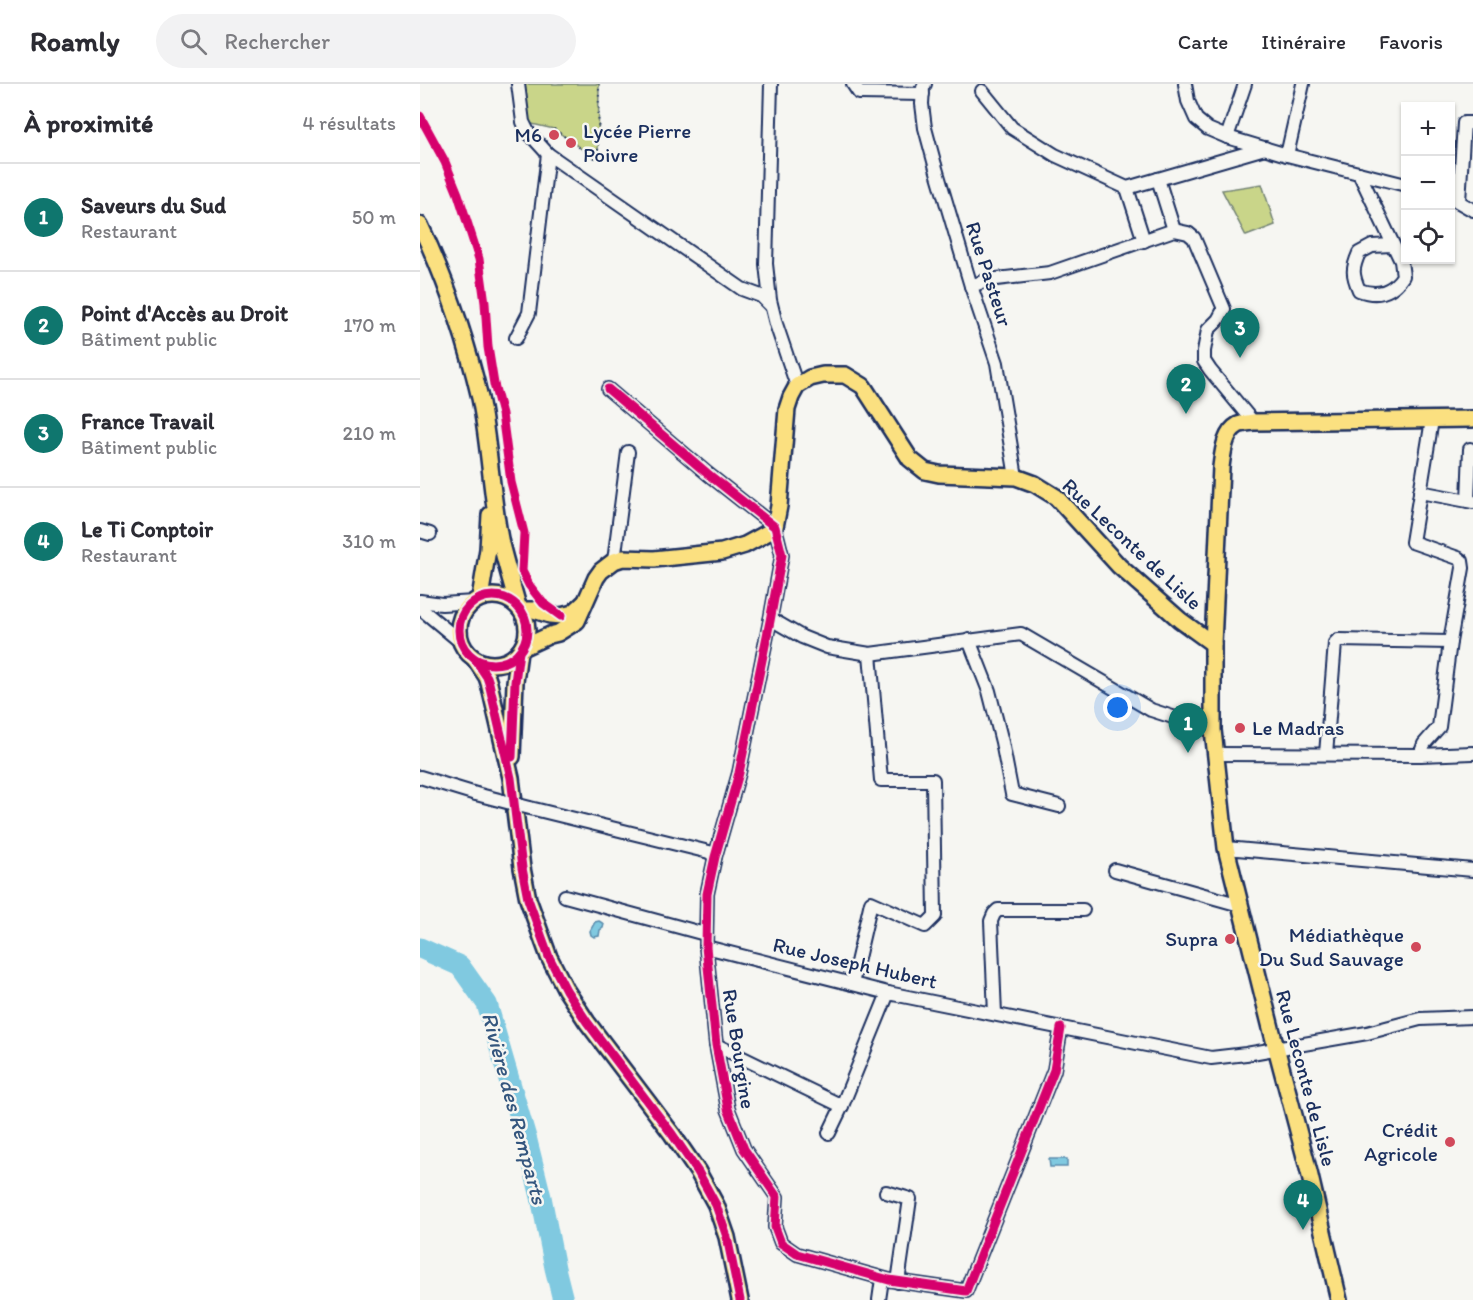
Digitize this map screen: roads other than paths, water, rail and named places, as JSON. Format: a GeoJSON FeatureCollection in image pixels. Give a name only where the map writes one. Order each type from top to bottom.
{"type":"FeatureCollection","features":[{"type":"Feature","properties":{"kind":"main road"},"geometry":{"type":"LineString","coordinates":[[420,225],[461,329],[480,398],[501,543],[520,608],[525,616],[527,636],[521,650],[515,682],[511,778]]}},
{"type":"Feature","properties":{"kind":"main road","name":"Rue Leconte de Lisle"},"geometry":{"type":"LineString","coordinates":[[797,386],[810,378],[823,375],[846,375],[863,386],[910,459],[925,471],[939,474],[1016,477],[1035,484],[1056,497],[1119,566],[1180,620],[1214,644],[1213,730],[1226,848],[1276,1049],[1314,1171],[1339,1300]]}},
{"type":"Feature","properties":{"kind":"main road"},"geometry":{"type":"LineString","coordinates":[[586,601],[573,613],[561,616],[520,608],[502,596],[488,596],[477,600],[465,610],[460,620],[459,632],[462,643],[470,655],[482,662],[495,664],[508,661],[521,650],[578,621],[601,571],[614,561],[623,558],[654,559],[722,552],[746,545],[769,532],[774,527],[779,506],[787,409],[797,386]]}},
{"type":"Feature","properties":{"kind":"main road"},"geometry":{"type":"LineString","coordinates":[[1214,644],[1221,466],[1224,445],[1229,434],[1238,426],[1253,422],[1473,419]]}},
{"type":"Feature","properties":{"kind":"main road"},"geometry":{"type":"LineString","coordinates":[[477,600],[488,549],[492,483]]}},
{"type":"Feature","properties":{"kind":"main road"},"geometry":{"type":"LineString","coordinates":[[475,659],[489,683],[511,778],[528,899],[549,957],[566,990],[587,1022],[698,1172],[716,1205],[727,1237],[740,1300]]}},
{"type":"Feature","properties":{"kind":"street"},"geometry":{"type":"LineString","coordinates":[[518,84],[523,122],[528,132],[548,154],[742,289],[761,296],[771,306]]}},
{"type":"Feature","properties":{"kind":"street"},"geometry":{"type":"LineString","coordinates":[[771,84],[766,264],[771,306],[797,386]]}},
{"type":"Feature","properties":{"kind":"street"},"geometry":{"type":"LineString","coordinates":[[853,84],[859,93],[924,89]]}},
{"type":"Feature","properties":{"kind":"street"},"geometry":{"type":"LineString","coordinates":[[1185,84],[1188,101],[1196,119],[1208,129],[1287,155],[1401,184]]}},
{"type":"Feature","properties":{"kind":"street"},"geometry":{"type":"LineString","coordinates":[[1227,137],[1245,84]]}},
{"type":"Feature","properties":{"kind":"street"},"geometry":{"type":"LineString","coordinates":[[1287,155],[1303,84]]}},
{"type":"Feature","properties":{"kind":"street","name":"Rue Pasteur"},"geometry":{"type":"LineString","coordinates":[[924,89],[922,104],[925,128],[971,286],[997,363],[1016,477]]}},
{"type":"Feature","properties":{"kind":"street"},"geometry":{"type":"LineString","coordinates":[[982,91],[1012,128],[1055,155],[1128,188],[1265,148]]}},
{"type":"Feature","properties":{"kind":"street"},"geometry":{"type":"LineString","coordinates":[[1465,204],[1468,123]]}},
{"type":"Feature","properties":{"kind":"street"},"geometry":{"type":"LineString","coordinates":[[516,338],[529,313],[548,154]]}},
{"type":"Feature","properties":{"kind":"street"},"geometry":{"type":"LineString","coordinates":[[1359,173],[1401,261],[1403,276],[1396,286],[1384,291],[1370,294],[1359,290],[1354,278],[1353,266],[1359,253],[1372,246],[1392,245]]}},
{"type":"Feature","properties":{"kind":"street"},"geometry":{"type":"LineString","coordinates":[[1158,179],[1174,230]]}},
{"type":"Feature","properties":{"kind":"street"},"geometry":{"type":"LineString","coordinates":[[1128,188],[1144,241]]}},
{"type":"Feature","properties":{"kind":"street"},"geometry":{"type":"LineString","coordinates":[[971,286],[988,280],[1050,273],[1174,230],[1188,233],[1194,238],[1224,309],[1218,320],[1208,330],[1204,361],[1253,422]]}},
{"type":"Feature","properties":{"kind":"street"},"geometry":{"type":"LineString","coordinates":[[608,390],[774,527]]}},
{"type":"Feature","properties":{"kind":"street"},"geometry":{"type":"LineString","coordinates":[[1420,755],[1424,744],[1439,727],[1450,642],[1463,568],[1462,561],[1458,558],[1412,542],[1432,420]]}},
{"type":"Feature","properties":{"kind":"street"},"geometry":{"type":"LineString","coordinates":[[1420,492],[1471,502],[1470,448]]}},
{"type":"Feature","properties":{"kind":"street"},"geometry":{"type":"LineString","coordinates":[[614,561],[628,452]]}},
{"type":"Feature","properties":{"kind":"street","name":"Rue Bourgine"},"geometry":{"type":"LineString","coordinates":[[774,527],[782,555],[739,773],[707,894],[705,934],[716,1045],[728,1109],[744,1149],[777,1197],[776,1227],[781,1243],[797,1254],[898,1282],[963,1295],[1054,1070],[1061,1028]]}},
{"type":"Feature","properties":{"kind":"street"},"geometry":{"type":"LineString","coordinates":[[420,601],[442,604],[477,600]]}},
{"type":"Feature","properties":{"kind":"street"},"geometry":{"type":"LineString","coordinates":[[420,608],[462,643]]}},
{"type":"Feature","properties":{"kind":"street"},"geometry":{"type":"LineString","coordinates":[[770,621],[827,647],[870,654],[1022,634],[1151,710],[1213,730]]}},
{"type":"Feature","properties":{"kind":"street"},"geometry":{"type":"LineString","coordinates":[[969,640],[988,691],[1002,742],[1012,794],[1059,806]]}},
{"type":"Feature","properties":{"kind":"street"},"geometry":{"type":"LineString","coordinates":[[1326,754],[1335,643],[1338,640],[1450,642]]}},
{"type":"Feature","properties":{"kind":"street"},"geometry":{"type":"LineString","coordinates":[[852,984],[871,902],[925,926],[936,916],[933,780],[881,780],[870,654]]}},
{"type":"Feature","properties":{"kind":"street"},"geometry":{"type":"LineString","coordinates":[[1215,754],[1473,753],[1473,762]]}},
{"type":"Feature","properties":{"kind":"street"},"geometry":{"type":"LineString","coordinates":[[420,777],[476,794],[709,852],[716,857]]}},
{"type":"Feature","properties":{"kind":"street"},"geometry":{"type":"LineString","coordinates":[[1226,848],[1473,870]]}},
{"type":"Feature","properties":{"kind":"street"},"geometry":{"type":"LineString","coordinates":[[1115,870],[1240,905]]}},
{"type":"Feature","properties":{"kind":"street"},"geometry":{"type":"LineString","coordinates":[[565,896],[705,934]]}},
{"type":"Feature","properties":{"kind":"street"},"geometry":{"type":"LineString","coordinates":[[995,1014],[991,921],[994,914],[998,910],[1083,910]]}},
{"type":"Feature","properties":{"kind":"street","name":"Rue Joseph Hubert"},"geometry":{"type":"LineString","coordinates":[[706,947],[888,993],[1212,1058],[1367,1033],[1420,1019],[1473,1017]]}},
{"type":"Feature","properties":{"kind":"street"},"geometry":{"type":"LineString","coordinates":[[829,1133],[888,993]]}},
{"type":"Feature","properties":{"kind":"street"},"geometry":{"type":"LineString","coordinates":[[716,1045],[842,1106]]}},
{"type":"Feature","properties":{"kind":"street"},"geometry":{"type":"LineString","coordinates":[[886,1192],[910,1199],[898,1282]]}},
{"type":"Feature","properties":{"kind":"street"},"geometry":{"type":"LineString","coordinates":[[879,1300],[882,1278]]}},
{"type":"Feature","properties":{"kind":"water"},"geometry":{"type":"Polygon","coordinates":[[[599,921],[604,924],[603,928],[599,936],[594,937],[590,931],[595,922],[599,921]]]}},
{"type":"Feature","properties":{"kind":"water"},"geometry":{"type":"Polygon","coordinates":[[[1049,1159],[1067,1159],[1067,1167],[1050,1167],[1049,1159]]]}},
{"type":"Feature","properties":{"kind":"waterway","name":"Rivière des Remparts"},"geometry":{"type":"LineString","coordinates":[[420,948],[460,966],[487,1004],[527,1141],[563,1300]]}},
{"type":"Feature","properties":{"kind":"place","name":"M6"},"geometry":{"type":"Point","coordinates":[554,135]}},
{"type":"Feature","properties":{"kind":"place","name":"Lycée Pierre Poivre"},"geometry":{"type":"Point","coordinates":[571,143]}},
{"type":"Feature","properties":{"kind":"place","name":"France Travail"},"geometry":{"type":"Point","coordinates":[1240,358]}},
{"type":"Feature","properties":{"kind":"place","name":"Point d'Accès au Droit"},"geometry":{"type":"Point","coordinates":[1186,414]}},
{"type":"Feature","properties":{"kind":"place","name":"Le Madras"},"geometry":{"type":"Point","coordinates":[1240,728]}},
{"type":"Feature","properties":{"kind":"place","name":"Saveurs du Sud"},"geometry":{"type":"Point","coordinates":[1188,753]}},
{"type":"Feature","properties":{"kind":"place","name":"Supra"},"geometry":{"type":"Point","coordinates":[1230,939]}},
{"type":"Feature","properties":{"kind":"place","name":"Médiathèque Du Sud Sauvage"},"geometry":{"type":"Point","coordinates":[1416,947]}},
{"type":"Feature","properties":{"kind":"place","name":"Crédit Agricole"},"geometry":{"type":"Point","coordinates":[1450,1142]}},
{"type":"Feature","properties":{"kind":"place","name":"Le Ti Conptoir"},"geometry":{"type":"Point","coordinates":[1303,1230]}}]}
